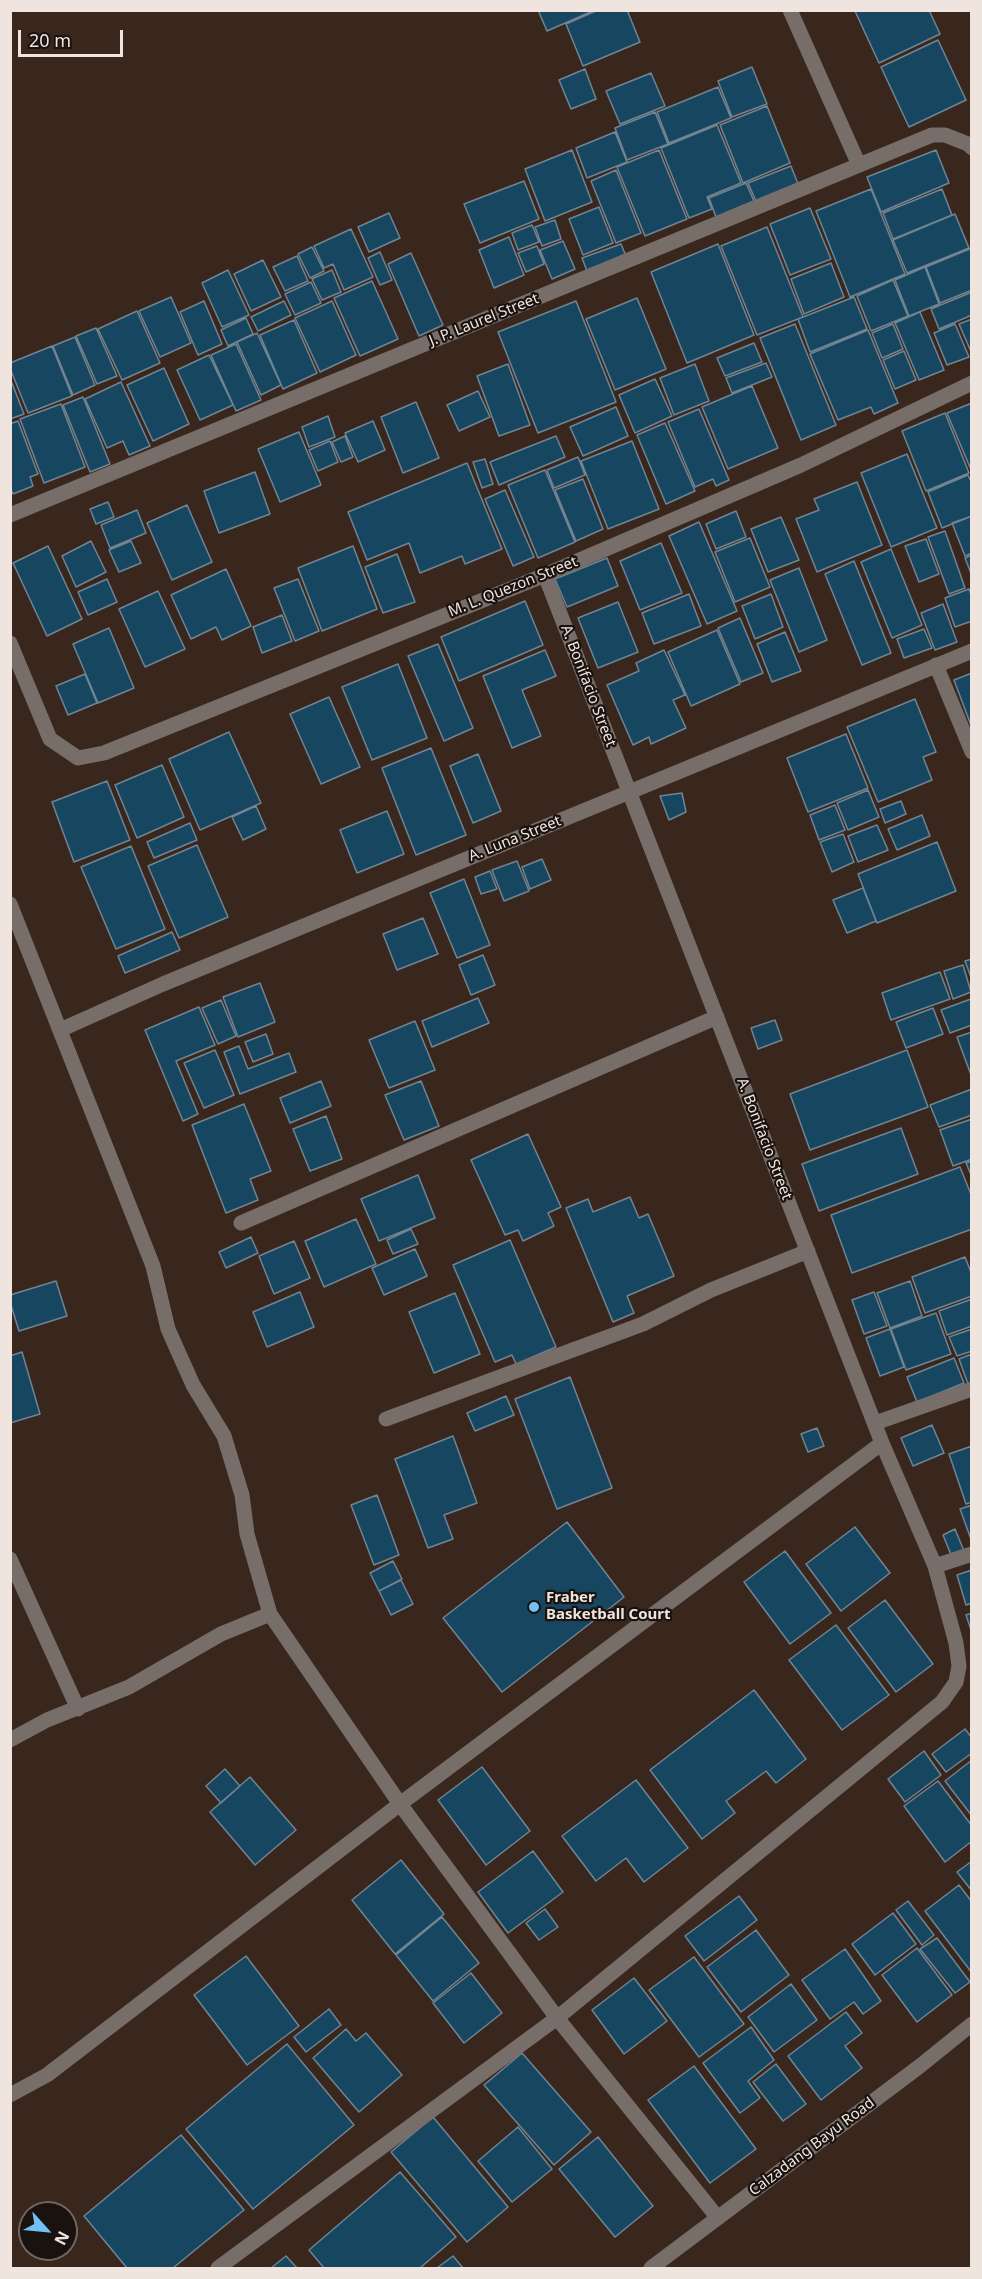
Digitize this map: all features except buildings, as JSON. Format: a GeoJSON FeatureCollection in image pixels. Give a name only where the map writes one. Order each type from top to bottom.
{"type":"FeatureCollection","features":[{"type":"Feature","properties":{"kind":"street"},"geometry":{"type":"LineString","coordinates":[[790,10],[859,165]]}},
{"type":"Feature","properties":{"kind":"street","name":"J. P. Laurel Street"},"geometry":{"type":"LineString","coordinates":[[10,515],[932,135],[945,135],[965,144]]}},
{"type":"Feature","properties":{"kind":"street","name":"M. L. Quezon Street"},"geometry":{"type":"LineString","coordinates":[[10,643],[50,739],[78,758],[104,753],[544,575],[801,465],[972,383]]}},
{"type":"Feature","properties":{"kind":"street","name":"A. Bonifacio Street"},"geometry":{"type":"LineString","coordinates":[[544,575],[882,1443],[935,1566],[956,1643],[959,1666],[956,1682],[942,1702],[557,2018]]}},
{"type":"Feature","properties":{"kind":"street","name":"A. Luna Street"},"geometry":{"type":"LineString","coordinates":[[60,1030],[175,980],[972,651]]}},
{"type":"Feature","properties":{"kind":"street"},"geometry":{"type":"LineString","coordinates":[[936,665],[972,752]]}},
{"type":"Feature","properties":{"kind":"street"},"geometry":{"type":"LineString","coordinates":[[10,904],[153,1266],[168,1329],[193,1385],[224,1436],[242,1496],[247,1534],[270,1614],[400,1804],[557,2018],[718,2218]]}},
{"type":"Feature","properties":{"kind":"street"},"geometry":{"type":"LineString","coordinates":[[241,1223],[717,1017]]}},
{"type":"Feature","properties":{"kind":"street"},"geometry":{"type":"LineString","coordinates":[[386,1419],[643,1323],[711,1290],[808,1251]]}},
{"type":"Feature","properties":{"kind":"street"},"geometry":{"type":"LineString","coordinates":[[875,1423],[972,1389]]}},
{"type":"Feature","properties":{"kind":"street"},"geometry":{"type":"LineString","coordinates":[[10,2095],[47,2075],[400,1804],[882,1443]]}},
{"type":"Feature","properties":{"kind":"street"},"geometry":{"type":"LineString","coordinates":[[935,1566],[972,1554]]}},
{"type":"Feature","properties":{"kind":"street"},"geometry":{"type":"LineString","coordinates":[[10,1559],[78,1709]]}},
{"type":"Feature","properties":{"kind":"street"},"geometry":{"type":"LineString","coordinates":[[10,1740],[47,1720],[129,1687],[221,1634],[270,1614]]}},
{"type":"Feature","properties":{"kind":"street"},"geometry":{"type":"LineString","coordinates":[[218,2268],[557,2018]]}},
{"type":"Feature","properties":{"kind":"street","name":"Calzadang Bayu Road"},"geometry":{"type":"LineString","coordinates":[[651,2268],[920,2066],[972,2024]]}},
{"type":"Feature","properties":{"kind":"place","name":"Fraber Basketball Court"},"geometry":{"type":"Point","coordinates":[534,1607]}}]}
